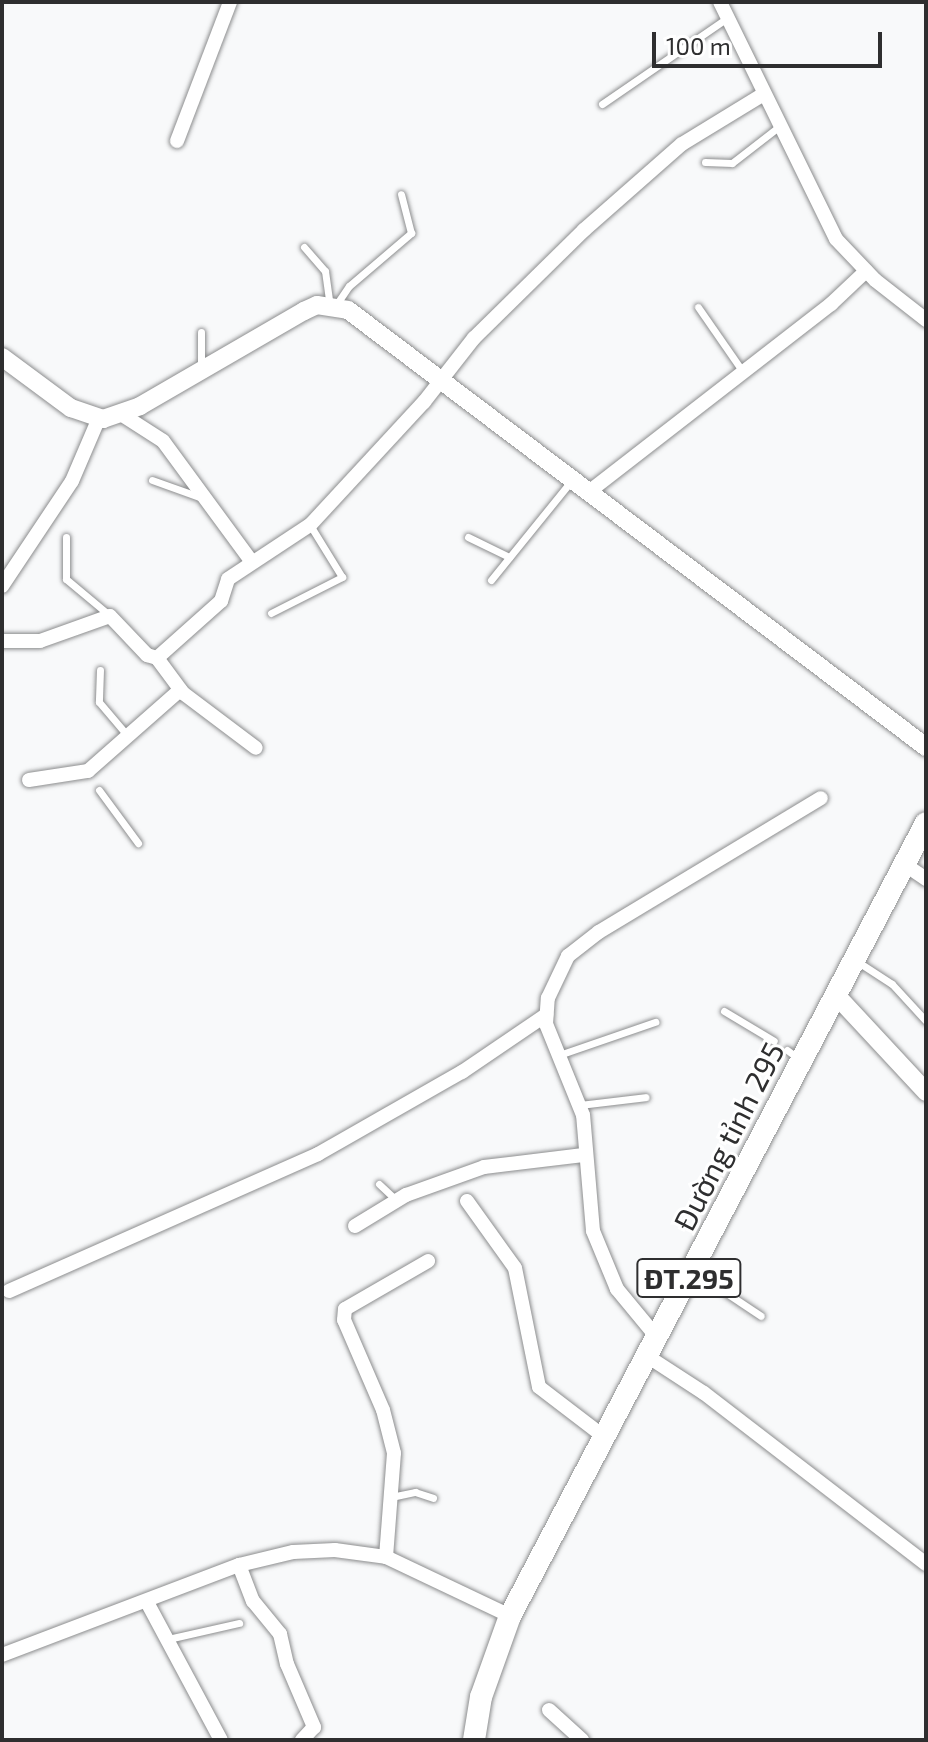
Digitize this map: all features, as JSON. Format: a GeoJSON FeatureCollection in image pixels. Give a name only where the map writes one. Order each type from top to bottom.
{"type":"FeatureCollection","features":[{"type":"Feature","properties":{"kind":"main road","name":"Đường tỉnh 295"},"geometry":{"type":"LineString","coordinates":[[474,1740],[481,1697],[510,1616],[603,1436],[694,1270],[794,1055],[835,994],[926,823]]}},
{"type":"Feature","properties":{"kind":"street"},"geometry":{"type":"LineString","coordinates":[[177,141],[230,2]]}},
{"type":"Feature","properties":{"kind":"street"},"geometry":{"type":"LineString","coordinates":[[720,2],[836,239],[866,271],[926,320]]}},
{"type":"Feature","properties":{"kind":"street"},"geometry":{"type":"LineString","coordinates":[[157,658],[221,601],[228,579],[310,525],[440,378],[546,266],[682,144],[764,94]]}},
{"type":"Feature","properties":{"kind":"street"},"geometry":{"type":"LineString","coordinates":[[590,491],[866,271]]}},
{"type":"Feature","properties":{"kind":"street"},"geometry":{"type":"LineString","coordinates":[[2,357],[71,408],[99,418],[121,414],[304,311],[333,305],[440,378],[926,747]]}},
{"type":"Feature","properties":{"kind":"street"},"geometry":{"type":"LineString","coordinates":[[121,414],[163,441],[252,562]]}},
{"type":"Feature","properties":{"kind":"street"},"geometry":{"type":"LineString","coordinates":[[2,586],[72,481],[99,418]]}},
{"type":"Feature","properties":{"kind":"street"},"geometry":{"type":"LineString","coordinates":[[2,641],[40,641],[110,616],[147,655],[157,658],[180,690],[256,748]]}},
{"type":"Feature","properties":{"kind":"street"},"geometry":{"type":"LineString","coordinates":[[29,780],[91,776],[180,690]]}},
{"type":"Feature","properties":{"kind":"street"},"geometry":{"type":"LineString","coordinates":[[821,798],[568,956],[558,971],[546,1015],[579,1105],[593,1231],[617,1289],[651,1346],[704,1393],[926,1564]]}},
{"type":"Feature","properties":{"kind":"street"},"geometry":{"type":"LineString","coordinates":[[904,864],[926,879]]}},
{"type":"Feature","properties":{"kind":"street"},"geometry":{"type":"LineString","coordinates":[[835,994],[924,1086]]}},
{"type":"Feature","properties":{"kind":"street"},"geometry":{"type":"LineString","coordinates":[[9,1291],[318,1154],[462,1072],[546,1015]]}},
{"type":"Feature","properties":{"kind":"street"},"geometry":{"type":"LineString","coordinates":[[355,1226],[396,1200],[484,1167],[583,1155]]}},
{"type":"Feature","properties":{"kind":"street"},"geometry":{"type":"LineString","coordinates":[[467,1201],[515,1268],[539,1387],[603,1436]]}},
{"type":"Feature","properties":{"kind":"street"},"geometry":{"type":"LineString","coordinates":[[386,1557],[394,1453],[345,1309],[428,1261]]}},
{"type":"Feature","properties":{"kind":"street"},"geometry":{"type":"LineString","coordinates":[[2,1655],[148,1604],[239,1565],[307,1551],[386,1557],[510,1616]]}},
{"type":"Feature","properties":{"kind":"street"},"geometry":{"type":"LineString","coordinates":[[239,1565],[253,1601],[280,1634],[287,1664],[314,1727],[302,1740]]}},
{"type":"Feature","properties":{"kind":"street"},"geometry":{"type":"LineString","coordinates":[[148,1604],[221,1740]]}},
{"type":"Feature","properties":{"kind":"street"},"geometry":{"type":"LineString","coordinates":[[549,1710],[582,1740]]}},
{"type":"Feature","properties":{"kind":"lane"},"geometry":{"type":"LineString","coordinates":[[602,104],[727,18]]}},
{"type":"Feature","properties":{"kind":"lane"},"geometry":{"type":"LineString","coordinates":[[705,162],[732,163],[781,125]]}},
{"type":"Feature","properties":{"kind":"lane"},"geometry":{"type":"LineString","coordinates":[[333,305],[349,286],[411,233],[401,194]]}},
{"type":"Feature","properties":{"kind":"lane"},"geometry":{"type":"LineString","coordinates":[[304,247],[325,271],[333,305]]}},
{"type":"Feature","properties":{"kind":"lane"},"geometry":{"type":"LineString","coordinates":[[698,307],[743,372]]}},
{"type":"Feature","properties":{"kind":"lane"},"geometry":{"type":"LineString","coordinates":[[201,332],[202,369]]}},
{"type":"Feature","properties":{"kind":"lane"},"geometry":{"type":"LineString","coordinates":[[491,580],[573,478]]}},
{"type":"Feature","properties":{"kind":"lane"},"geometry":{"type":"LineString","coordinates":[[152,480],[183,495],[208,500]]}},
{"type":"Feature","properties":{"kind":"lane"},"geometry":{"type":"LineString","coordinates":[[271,613],[342,577],[310,525]]}},
{"type":"Feature","properties":{"kind":"lane"},"geometry":{"type":"LineString","coordinates":[[66,537],[66,579],[110,616]]}},
{"type":"Feature","properties":{"kind":"lane"},"geometry":{"type":"LineString","coordinates":[[468,537],[509,557]]}},
{"type":"Feature","properties":{"kind":"lane"},"geometry":{"type":"LineString","coordinates":[[100,670],[99,702],[129,737]]}},
{"type":"Feature","properties":{"kind":"lane"},"geometry":{"type":"LineString","coordinates":[[99,790],[138,843]]}},
{"type":"Feature","properties":{"kind":"lane"},"geometry":{"type":"LineString","coordinates":[[854,959],[892,984],[926,1021]]}},
{"type":"Feature","properties":{"kind":"lane"},"geometry":{"type":"LineString","coordinates":[[724,1011],[774,1041]]}},
{"type":"Feature","properties":{"kind":"lane"},"geometry":{"type":"LineString","coordinates":[[559,1055],[655,1022]]}},
{"type":"Feature","properties":{"kind":"lane"},"geometry":{"type":"LineString","coordinates":[[579,1105],[646,1097]]}},
{"type":"Feature","properties":{"kind":"lane"},"geometry":{"type":"LineString","coordinates":[[379,1184],[396,1200]]}},
{"type":"Feature","properties":{"kind":"lane"},"geometry":{"type":"LineString","coordinates":[[694,1270],[761,1316]]}},
{"type":"Feature","properties":{"kind":"lane"},"geometry":{"type":"LineString","coordinates":[[391,1497],[415,1492],[433,1498]]}},
{"type":"Feature","properties":{"kind":"lane"},"geometry":{"type":"LineString","coordinates":[[168,1639],[239,1623]]}}]}
